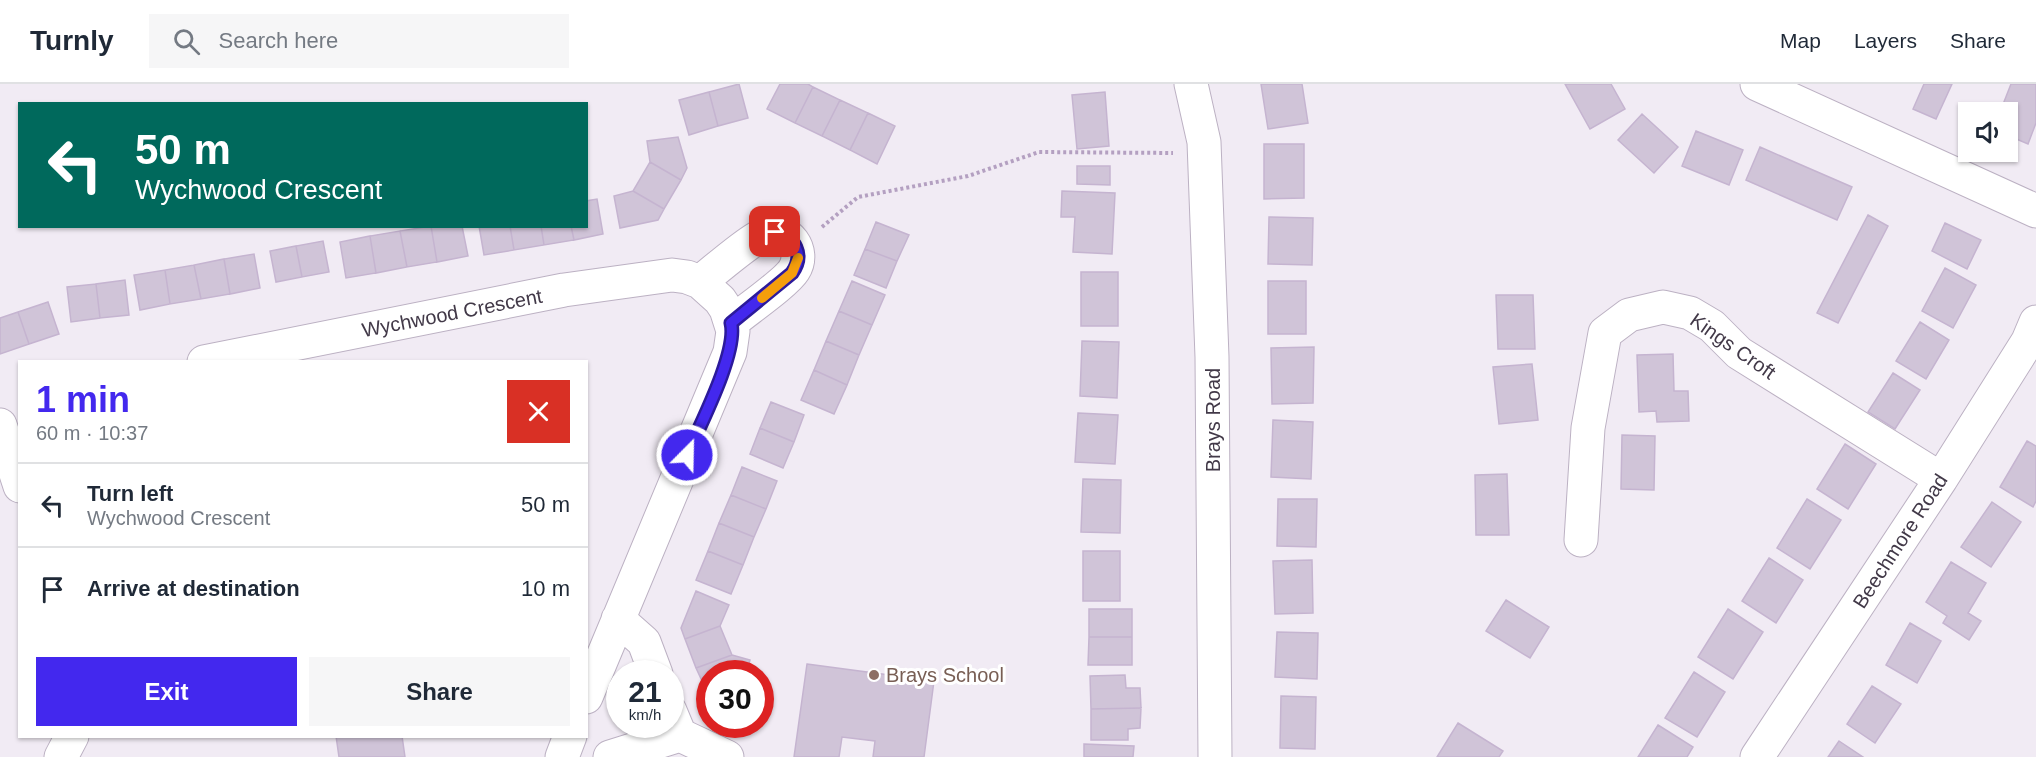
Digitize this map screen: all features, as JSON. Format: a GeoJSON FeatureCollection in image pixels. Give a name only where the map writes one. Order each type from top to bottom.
{"type":"FeatureCollection","features":[{"type":"Feature","properties":{"kind":"street","name":"Brays Road"},"geometry":{"type":"LineString","coordinates":[[1191,84],[1204,142],[1212,357],[1215,757]]}},
{"type":"Feature","properties":{"kind":"street"},"geometry":{"type":"LineString","coordinates":[[1757,84],[2036,211]]}},
{"type":"Feature","properties":{"kind":"street"},"geometry":{"type":"LineString","coordinates":[[588,692],[730,352],[733,331],[726,309],[720,300],[700,282],[767,233],[783,234],[788,237],[797,247],[798,263],[792,273],[731,323]]}},
{"type":"Feature","properties":{"kind":"street","name":"Wychwood Crescent"},"geometry":{"type":"LineString","coordinates":[[214,360],[564,290],[672,275],[700,282]]}},
{"type":"Feature","properties":{"kind":"street","name":"Kings Croft"},"geometry":{"type":"LineString","coordinates":[[1581,540],[1587,428],[1605,333],[1629,315],[1663,307],[1690,313],[1712,326],[1739,353],[1941,480]]}},
{"type":"Feature","properties":{"kind":"street","name":"Beechmore Road"},"geometry":{"type":"LineString","coordinates":[[1757,757],[1941,480],[2028,341],[2036,322]]}},
{"type":"Feature","properties":{"kind":"street"},"geometry":{"type":"LineString","coordinates":[[0,418],[18,413]]}},
{"type":"Feature","properties":{"kind":"street"},"geometry":{"type":"LineString","coordinates":[[0,425],[18,480]]}},
{"type":"Feature","properties":{"kind":"street"},"geometry":{"type":"LineString","coordinates":[[618,620],[644,642],[651,660]]}},
{"type":"Feature","properties":{"kind":"street"},"geometry":{"type":"LineString","coordinates":[[684,729],[727,757]]}},
{"type":"Feature","properties":{"kind":"street"},"geometry":{"type":"LineString","coordinates":[[62,757],[71,738]]}},
{"type":"Feature","properties":{"kind":"street"},"geometry":{"type":"LineString","coordinates":[[562,757],[569,738]]}},
{"type":"Feature","properties":{"kind":"street"},"geometry":{"type":"LineString","coordinates":[[610,757],[646,738]]}},
{"type":"Feature","properties":{"kind":"path"},"geometry":{"type":"LineString","coordinates":[[797,247],[858,197],[968,176],[1039,152],[1204,153]]}},
{"type":"Feature","properties":{"kind":"building"},"geometry":{"type":"Polygon","coordinates":[[[739,84],[748,118],[718,126],[709,92],[739,84]]]}},
{"type":"Feature","properties":{"kind":"building"},"geometry":{"type":"Polygon","coordinates":[[[780,84],[808,84],[813,87],[795,123],[767,109],[780,84]]]}},
{"type":"Feature","properties":{"kind":"building"},"geometry":{"type":"Polygon","coordinates":[[[1261,84],[1302,84],[1308,123],[1268,129],[1261,84]]]}},
{"type":"Feature","properties":{"kind":"building"},"geometry":{"type":"Polygon","coordinates":[[[1565,84],[1611,84],[1625,109],[1590,129],[1565,84]]]}},
{"type":"Feature","properties":{"kind":"building"},"geometry":{"type":"Polygon","coordinates":[[[1924,84],[1952,84],[1936,119],[1913,109],[1924,84]]]}},
{"type":"Feature","properties":{"kind":"building"},"geometry":{"type":"Polygon","coordinates":[[[2011,84],[2036,84],[2036,123],[2028,144],[2018,140],[2018,102],[2004,102],[2011,84]]]}},
{"type":"Feature","properties":{"kind":"building"},"geometry":{"type":"Polygon","coordinates":[[[813,87],[840,100],[822,136],[795,123],[813,87]]]}},
{"type":"Feature","properties":{"kind":"building"},"geometry":{"type":"Polygon","coordinates":[[[709,92],[718,126],[689,135],[679,100],[709,92]]]}},
{"type":"Feature","properties":{"kind":"building"},"geometry":{"type":"Polygon","coordinates":[[[1105,92],[1109,146],[1077,149],[1072,95],[1105,92]]]}},
{"type":"Feature","properties":{"kind":"building"},"geometry":{"type":"Polygon","coordinates":[[[840,100],[868,113],[850,150],[822,136],[840,100]]]}},
{"type":"Feature","properties":{"kind":"building"},"geometry":{"type":"Polygon","coordinates":[[[868,113],[895,126],[877,164],[850,150],[868,113]]]}},
{"type":"Feature","properties":{"kind":"building"},"geometry":{"type":"Polygon","coordinates":[[[1642,114],[1678,147],[1654,173],[1618,140],[1642,114]]]}},
{"type":"Feature","properties":{"kind":"building"},"geometry":{"type":"Polygon","coordinates":[[[1696,131],[1743,150],[1729,185],[1682,166],[1696,131]]]}},
{"type":"Feature","properties":{"kind":"building"},"geometry":{"type":"Polygon","coordinates":[[[678,137],[687,168],[681,180],[650,162],[647,141],[678,137]]]}},
{"type":"Feature","properties":{"kind":"building"},"geometry":{"type":"Polygon","coordinates":[[[1264,144],[1304,144],[1304,198],[1264,199],[1264,144]]]}},
{"type":"Feature","properties":{"kind":"building"},"geometry":{"type":"Polygon","coordinates":[[[1760,147],[1852,187],[1837,220],[1746,180],[1760,147]]]}},
{"type":"Feature","properties":{"kind":"building"},"geometry":{"type":"Polygon","coordinates":[[[650,162],[681,180],[664,209],[633,191],[650,162]]]}},
{"type":"Feature","properties":{"kind":"building"},"geometry":{"type":"Polygon","coordinates":[[[1077,166],[1110,166],[1110,185],[1077,184],[1077,166]]]}},
{"type":"Feature","properties":{"kind":"building"},"geometry":{"type":"Polygon","coordinates":[[[633,191],[664,209],[658,220],[620,228],[614,196],[633,191]]]}},
{"type":"Feature","properties":{"kind":"building"},"geometry":{"type":"Polygon","coordinates":[[[1062,191],[1115,193],[1112,254],[1073,252],[1075,217],[1061,217],[1062,191]]]}},
{"type":"Feature","properties":{"kind":"building"},"geometry":{"type":"Polygon","coordinates":[[[597,199],[603,234],[574,240],[571,228],[588,228],[588,201],[597,199]]]}},
{"type":"Feature","properties":{"kind":"building"},"geometry":{"type":"Polygon","coordinates":[[[1868,215],[1888,226],[1838,323],[1817,313],[1868,215]]]}},
{"type":"Feature","properties":{"kind":"building"},"geometry":{"type":"Polygon","coordinates":[[[1269,217],[1313,218],[1312,265],[1268,264],[1269,217]]]}},
{"type":"Feature","properties":{"kind":"building"},"geometry":{"type":"Polygon","coordinates":[[[876,222],[909,235],[897,261],[865,249],[876,222]]]}},
{"type":"Feature","properties":{"kind":"building"},"geometry":{"type":"Polygon","coordinates":[[[1945,223],[1981,240],[1967,269],[1932,251],[1945,223]]]}},
{"type":"Feature","properties":{"kind":"building"},"geometry":{"type":"Polygon","coordinates":[[[431,228],[462,228],[468,256],[437,262],[431,228]]]}},
{"type":"Feature","properties":{"kind":"building"},"geometry":{"type":"Polygon","coordinates":[[[431,228],[437,262],[407,267],[400,231],[431,228]]]}},
{"type":"Feature","properties":{"kind":"building"},"geometry":{"type":"Polygon","coordinates":[[[479,228],[510,228],[514,250],[484,255],[479,228]]]}},
{"type":"Feature","properties":{"kind":"building"},"geometry":{"type":"Polygon","coordinates":[[[510,228],[541,228],[544,245],[514,250],[510,228]]]}},
{"type":"Feature","properties":{"kind":"building"},"geometry":{"type":"Polygon","coordinates":[[[541,228],[571,228],[574,240],[544,245],[541,228]]]}},
{"type":"Feature","properties":{"kind":"building"},"geometry":{"type":"Polygon","coordinates":[[[400,231],[407,267],[376,273],[370,236],[400,231]]]}},
{"type":"Feature","properties":{"kind":"building"},"geometry":{"type":"Polygon","coordinates":[[[370,236],[376,273],[346,278],[340,242],[370,236]]]}},
{"type":"Feature","properties":{"kind":"building"},"geometry":{"type":"Polygon","coordinates":[[[323,241],[329,272],[302,277],[296,246],[323,241]]]}},
{"type":"Feature","properties":{"kind":"building"},"geometry":{"type":"Polygon","coordinates":[[[296,246],[302,277],[276,282],[270,251],[296,246]]]}},
{"type":"Feature","properties":{"kind":"building"},"geometry":{"type":"Polygon","coordinates":[[[865,249],[897,261],[886,288],[854,275],[865,249]]]}},
{"type":"Feature","properties":{"kind":"building"},"geometry":{"type":"Polygon","coordinates":[[[254,254],[260,288],[230,294],[224,259],[254,254]]]}},
{"type":"Feature","properties":{"kind":"building"},"geometry":{"type":"Polygon","coordinates":[[[224,259],[230,294],[201,299],[194,265],[224,259]]]}},
{"type":"Feature","properties":{"kind":"building"},"geometry":{"type":"Polygon","coordinates":[[[194,265],[201,299],[170,304],[165,270],[194,265]]]}},
{"type":"Feature","properties":{"kind":"building"},"geometry":{"type":"Polygon","coordinates":[[[1945,268],[1976,285],[1953,328],[1922,311],[1945,268]]]}},
{"type":"Feature","properties":{"kind":"building"},"geometry":{"type":"Polygon","coordinates":[[[165,270],[170,304],[140,310],[134,275],[165,270]]]}},
{"type":"Feature","properties":{"kind":"building"},"geometry":{"type":"Polygon","coordinates":[[[1081,272],[1118,272],[1118,326],[1081,326],[1081,272]]]}},
{"type":"Feature","properties":{"kind":"building"},"geometry":{"type":"Polygon","coordinates":[[[125,280],[129,315],[100,318],[96,284],[125,280]]]}},
{"type":"Feature","properties":{"kind":"building"},"geometry":{"type":"Polygon","coordinates":[[[852,281],[885,295],[872,325],[839,311],[852,281]]]}},
{"type":"Feature","properties":{"kind":"building"},"geometry":{"type":"Polygon","coordinates":[[[1268,281],[1306,281],[1306,334],[1268,334],[1268,281]]]}},
{"type":"Feature","properties":{"kind":"building"},"geometry":{"type":"Polygon","coordinates":[[[96,284],[100,318],[71,322],[67,287],[96,284]]]}},
{"type":"Feature","properties":{"kind":"building"},"geometry":{"type":"Polygon","coordinates":[[[1496,295],[1533,295],[1535,349],[1498,349],[1496,295]]]}},
{"type":"Feature","properties":{"kind":"building"},"geometry":{"type":"Polygon","coordinates":[[[48,302],[59,334],[29,344],[18,312],[48,302]]]}},
{"type":"Feature","properties":{"kind":"building"},"geometry":{"type":"Polygon","coordinates":[[[839,311],[872,325],[859,355],[826,341],[839,311]]]}},
{"type":"Feature","properties":{"kind":"building"},"geometry":{"type":"Polygon","coordinates":[[[18,312],[29,344],[0,354],[0,318],[18,312]]]}},
{"type":"Feature","properties":{"kind":"building"},"geometry":{"type":"Polygon","coordinates":[[[1920,322],[1949,340],[1926,379],[1896,361],[1920,322]]]}},
{"type":"Feature","properties":{"kind":"building"},"geometry":{"type":"Polygon","coordinates":[[[826,341],[859,355],[847,385],[814,370],[826,341]]]}},
{"type":"Feature","properties":{"kind":"building"},"geometry":{"type":"Polygon","coordinates":[[[1082,341],[1119,342],[1117,398],[1080,396],[1082,341]]]}},
{"type":"Feature","properties":{"kind":"building"},"geometry":{"type":"Polygon","coordinates":[[[1314,347],[1313,403],[1272,404],[1271,348],[1314,347]]]}},
{"type":"Feature","properties":{"kind":"building"},"geometry":{"type":"Polygon","coordinates":[[[1673,354],[1674,391],[1688,391],[1689,421],[1657,422],[1656,411],[1639,412],[1637,355],[1673,354]]]}},
{"type":"Feature","properties":{"kind":"building"},"geometry":{"type":"Polygon","coordinates":[[[1532,364],[1538,420],[1499,424],[1493,367],[1532,364]]]}},
{"type":"Feature","properties":{"kind":"building"},"geometry":{"type":"Polygon","coordinates":[[[814,370],[847,385],[834,414],[801,400],[814,370]]]}},
{"type":"Feature","properties":{"kind":"building"},"geometry":{"type":"Polygon","coordinates":[[[1893,373],[1920,390],[1895,429],[1868,412],[1893,373]]]}},
{"type":"Feature","properties":{"kind":"building"},"geometry":{"type":"Polygon","coordinates":[[[771,402],[804,415],[794,442],[760,428],[771,402]]]}},
{"type":"Feature","properties":{"kind":"building"},"geometry":{"type":"Polygon","coordinates":[[[1078,413],[1118,415],[1115,464],[1075,462],[1078,413]]]}},
{"type":"Feature","properties":{"kind":"building"},"geometry":{"type":"Polygon","coordinates":[[[1273,420],[1313,422],[1311,479],[1271,477],[1273,420]]]}},
{"type":"Feature","properties":{"kind":"building"},"geometry":{"type":"Polygon","coordinates":[[[760,428],[794,442],[783,468],[750,454],[760,428]]]}},
{"type":"Feature","properties":{"kind":"building"},"geometry":{"type":"Polygon","coordinates":[[[1622,435],[1655,436],[1654,490],[1621,489],[1622,435]]]}},
{"type":"Feature","properties":{"kind":"building"},"geometry":{"type":"Polygon","coordinates":[[[2027,441],[2036,446],[2036,501],[2033,507],[2000,487],[2027,441]]]}},
{"type":"Feature","properties":{"kind":"building"},"geometry":{"type":"Polygon","coordinates":[[[1845,444],[1876,464],[1848,509],[1817,489],[1845,444]]]}},
{"type":"Feature","properties":{"kind":"building"},"geometry":{"type":"Polygon","coordinates":[[[742,467],[777,481],[766,509],[731,495],[742,467]]]}},
{"type":"Feature","properties":{"kind":"building"},"geometry":{"type":"Polygon","coordinates":[[[1507,474],[1509,535],[1476,535],[1475,475],[1507,474]]]}},
{"type":"Feature","properties":{"kind":"building"},"geometry":{"type":"Polygon","coordinates":[[[1083,479],[1121,480],[1120,533],[1081,532],[1083,479]]]}},
{"type":"Feature","properties":{"kind":"building"},"geometry":{"type":"Polygon","coordinates":[[[731,495],[766,509],[754,537],[719,523],[731,495]]]}},
{"type":"Feature","properties":{"kind":"building"},"geometry":{"type":"Polygon","coordinates":[[[1278,499],[1317,499],[1316,547],[1277,546],[1278,499]]]}},
{"type":"Feature","properties":{"kind":"building"},"geometry":{"type":"Polygon","coordinates":[[[1807,499],[1841,520],[1810,569],[1777,548],[1807,499]]]}},
{"type":"Feature","properties":{"kind":"building"},"geometry":{"type":"Polygon","coordinates":[[[1992,502],[2021,522],[1991,567],[1961,547],[1992,502]]]}},
{"type":"Feature","properties":{"kind":"building"},"geometry":{"type":"Polygon","coordinates":[[[719,523],[754,537],[743,565],[708,551],[719,523]]]}},
{"type":"Feature","properties":{"kind":"building"},"geometry":{"type":"Polygon","coordinates":[[[708,551],[743,565],[731,594],[696,580],[708,551]]]}},
{"type":"Feature","properties":{"kind":"building"},"geometry":{"type":"Polygon","coordinates":[[[1083,551],[1120,551],[1120,601],[1083,601],[1083,551]]]}},
{"type":"Feature","properties":{"kind":"building"},"geometry":{"type":"Polygon","coordinates":[[[1769,558],[1803,580],[1776,623],[1742,601],[1769,558]]]}},
{"type":"Feature","properties":{"kind":"building"},"geometry":{"type":"Polygon","coordinates":[[[1312,560],[1313,613],[1275,614],[1273,561],[1312,560]]]}},
{"type":"Feature","properties":{"kind":"building"},"geometry":{"type":"Polygon","coordinates":[[[1951,562],[1986,583],[1968,613],[1981,621],[1969,640],[1943,623],[1947,616],[1926,602],[1951,562]]]}},
{"type":"Feature","properties":{"kind":"building"},"geometry":{"type":"Polygon","coordinates":[[[696,591],[729,605],[720,626],[685,639],[681,628],[696,591]]]}},
{"type":"Feature","properties":{"kind":"building"},"geometry":{"type":"Polygon","coordinates":[[[1506,600],[1549,627],[1530,658],[1486,631],[1506,600]]]}},
{"type":"Feature","properties":{"kind":"building"},"geometry":{"type":"Polygon","coordinates":[[[1089,609],[1132,609],[1132,637],[1089,637],[1089,609]]]}},
{"type":"Feature","properties":{"kind":"building"},"geometry":{"type":"Polygon","coordinates":[[[1728,609],[1763,632],[1733,679],[1698,657],[1728,609]]]}},
{"type":"Feature","properties":{"kind":"building"},"geometry":{"type":"Polygon","coordinates":[[[1910,623],[1941,641],[1917,683],[1886,665],[1910,623]]]}},
{"type":"Feature","properties":{"kind":"building"},"geometry":{"type":"Polygon","coordinates":[[[720,626],[732,655],[718,660],[696,660],[696,668],[685,639],[720,626]]]}},
{"type":"Feature","properties":{"kind":"building"},"geometry":{"type":"Polygon","coordinates":[[[1277,632],[1318,633],[1317,679],[1275,677],[1277,632]]]}},
{"type":"Feature","properties":{"kind":"building"},"geometry":{"type":"Polygon","coordinates":[[[1089,637],[1132,637],[1132,665],[1088,665],[1089,637]]]}},
{"type":"Feature","properties":{"kind":"building"},"geometry":{"type":"Polygon","coordinates":[[[732,655],[750,660],[718,660],[732,655]]]}},
{"type":"Feature","properties":{"kind":"building"},"geometry":{"type":"Polygon","coordinates":[[[807,664],[934,681],[924,757],[873,757],[875,741],[842,737],[839,757],[794,757],[807,664]]]}},
{"type":"Feature","properties":{"kind":"building"},"geometry":{"type":"Polygon","coordinates":[[[1694,672],[1725,692],[1697,737],[1665,718],[1694,672]]]}},
{"type":"Feature","properties":{"kind":"building"},"geometry":{"type":"Polygon","coordinates":[[[1125,675],[1126,688],[1140,688],[1141,708],[1091,709],[1090,676],[1125,675]]]}},
{"type":"Feature","properties":{"kind":"building"},"geometry":{"type":"Polygon","coordinates":[[[1872,686],[1901,704],[1875,743],[1847,724],[1872,686]]]}},
{"type":"Feature","properties":{"kind":"building"},"geometry":{"type":"Polygon","coordinates":[[[1281,696],[1316,697],[1315,749],[1280,748],[1281,696]]]}},
{"type":"Feature","properties":{"kind":"building"},"geometry":{"type":"Polygon","coordinates":[[[1141,708],[1140,728],[1128,729],[1128,740],[1091,740],[1091,709],[1141,708]]]}},
{"type":"Feature","properties":{"kind":"building"},"geometry":{"type":"Polygon","coordinates":[[[1458,723],[1503,751],[1499,757],[1437,757],[1458,723]]]}},
{"type":"Feature","properties":{"kind":"building"},"geometry":{"type":"Polygon","coordinates":[[[1658,725],[1693,747],[1687,757],[1638,757],[1658,725]]]}},
{"type":"Feature","properties":{"kind":"building"},"geometry":{"type":"Polygon","coordinates":[[[336,738],[402,738],[405,757],[339,757],[336,738]]]}},
{"type":"Feature","properties":{"kind":"building"},"geometry":{"type":"Polygon","coordinates":[[[1839,741],[1863,757],[1828,757],[1839,741]]]}},
{"type":"Feature","properties":{"kind":"building"},"geometry":{"type":"Polygon","coordinates":[[[1084,744],[1134,746],[1133,757],[1084,757],[1084,744]]]}},
{"type":"Feature","properties":{"kind":"slow traffic"},"geometry":{"type":"LineString","coordinates":[[762,298],[792,273],[798,263],[798,258]]}},
{"type":"Feature","properties":{"kind":"place","name":"Brays School"},"geometry":{"type":"Point","coordinates":[874,675]}},
{"type":"Feature","properties":{"kind":"route"},"geometry":{"type":"LineString","coordinates":[[687,455],[730,352],[733,331],[731,323],[792,273],[798,263],[797,247],[794,242],[783,234],[775,232]]}}]}
